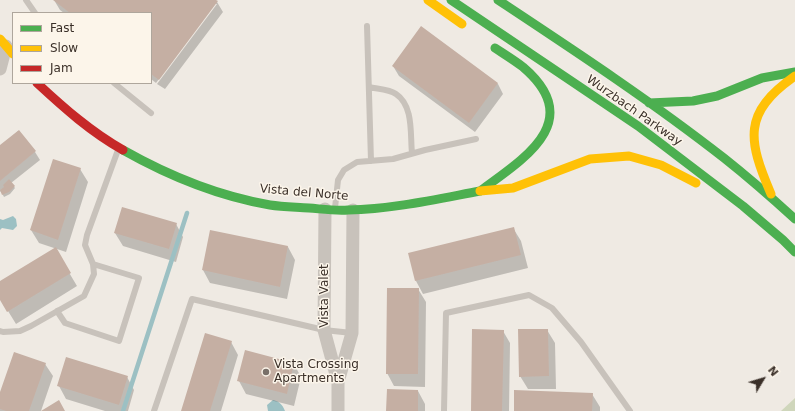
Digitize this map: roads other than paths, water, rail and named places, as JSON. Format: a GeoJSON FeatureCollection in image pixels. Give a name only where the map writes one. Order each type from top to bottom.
{"type":"FeatureCollection","features":[{"type":"Feature","properties":{"kind":"main road"},"geometry":{"type":"LineString","coordinates":[[428,0],[471,31]]}},
{"type":"Feature","properties":{"kind":"main road","name":"Wurzbach Parkway"},"geometry":{"type":"LineString","coordinates":[[452,0],[638,126],[743,206],[795,252]]}},
{"type":"Feature","properties":{"kind":"main road","name":"Wurzbach Parkway"},"geometry":{"type":"LineString","coordinates":[[498,0],[702,140],[772,197],[795,219]]}},
{"type":"Feature","properties":{"kind":"main road"},"geometry":{"type":"LineString","coordinates":[[480,191],[530,153],[544,137],[551,120],[547,97],[539,84],[526,70],[489,44]]}},
{"type":"Feature","properties":{"kind":"main road"},"geometry":{"type":"LineString","coordinates":[[649,103],[693,101],[717,96],[762,78],[795,72]]}},
{"type":"Feature","properties":{"kind":"main road"},"geometry":{"type":"LineString","coordinates":[[772,197],[758,163],[752,135],[757,114],[773,93],[795,76]]}},
{"type":"Feature","properties":{"kind":"main road","name":"Vista del Norte"},"geometry":{"type":"LineString","coordinates":[[38,84],[53,100],[86,126],[119,148],[149,165],[183,180],[222,194],[271,205],[353,210],[396,206],[480,191],[513,188],[590,159],[629,156],[661,165],[743,206]]}},
{"type":"Feature","properties":{"kind":"street"},"geometry":{"type":"LineString","coordinates":[[0,69],[6,45]]}},
{"type":"Feature","properties":{"kind":"street","name":"Vista Valet"},"geometry":{"type":"LineString","coordinates":[[330,209],[324,330],[338,382],[338,411]]}},
{"type":"Feature","properties":{"kind":"street","name":"Vista Valet"},"geometry":{"type":"LineString","coordinates":[[338,382],[352,334],[353,210]]}},
{"type":"Feature","properties":{"kind":"lane"},"geometry":{"type":"LineString","coordinates":[[26,0],[33,12]]}},
{"type":"Feature","properties":{"kind":"lane"},"geometry":{"type":"LineString","coordinates":[[367,26],[371,161]]}},
{"type":"Feature","properties":{"kind":"lane"},"geometry":{"type":"LineString","coordinates":[[115,84],[151,113]]}},
{"type":"Feature","properties":{"kind":"lane"},"geometry":{"type":"LineString","coordinates":[[368,87],[388,90],[396,94],[408,109],[412,154]]}},
{"type":"Feature","properties":{"kind":"lane"},"geometry":{"type":"LineString","coordinates":[[330,209],[338,180],[344,170],[357,162],[393,159],[476,139]]}},
{"type":"Feature","properties":{"kind":"lane"},"geometry":{"type":"LineString","coordinates":[[0,331],[20,331],[84,296],[94,274],[93,264],[86,245],[87,235],[119,148]]}},
{"type":"Feature","properties":{"kind":"lane"},"geometry":{"type":"LineString","coordinates":[[57,311],[65,323],[119,341],[139,278],[93,264]]}},
{"type":"Feature","properties":{"kind":"lane"},"geometry":{"type":"LineString","coordinates":[[444,411],[446,313],[529,295],[552,308],[581,342],[630,411]]}},
{"type":"Feature","properties":{"kind":"lane"},"geometry":{"type":"LineString","coordinates":[[154,411],[192,299],[324,330],[352,334]]}},
{"type":"Feature","properties":{"kind":"water"},"geometry":{"type":"Polygon","coordinates":[[[13,216],[16,219],[17,226],[13,230],[2,228],[0,230],[0,219],[3,220],[13,216]]]}},
{"type":"Feature","properties":{"kind":"water"},"geometry":{"type":"Polygon","coordinates":[[[273,400],[280,404],[285,411],[268,411],[267,405],[273,400]]]}},
{"type":"Feature","properties":{"kind":"waterway"},"geometry":{"type":"LineString","coordinates":[[123,411],[187,213]]}},
{"type":"Feature","properties":{"kind":"place","name":"Vista Crossing Apartments"},"geometry":{"type":"Point","coordinates":[266,372]}}]}
